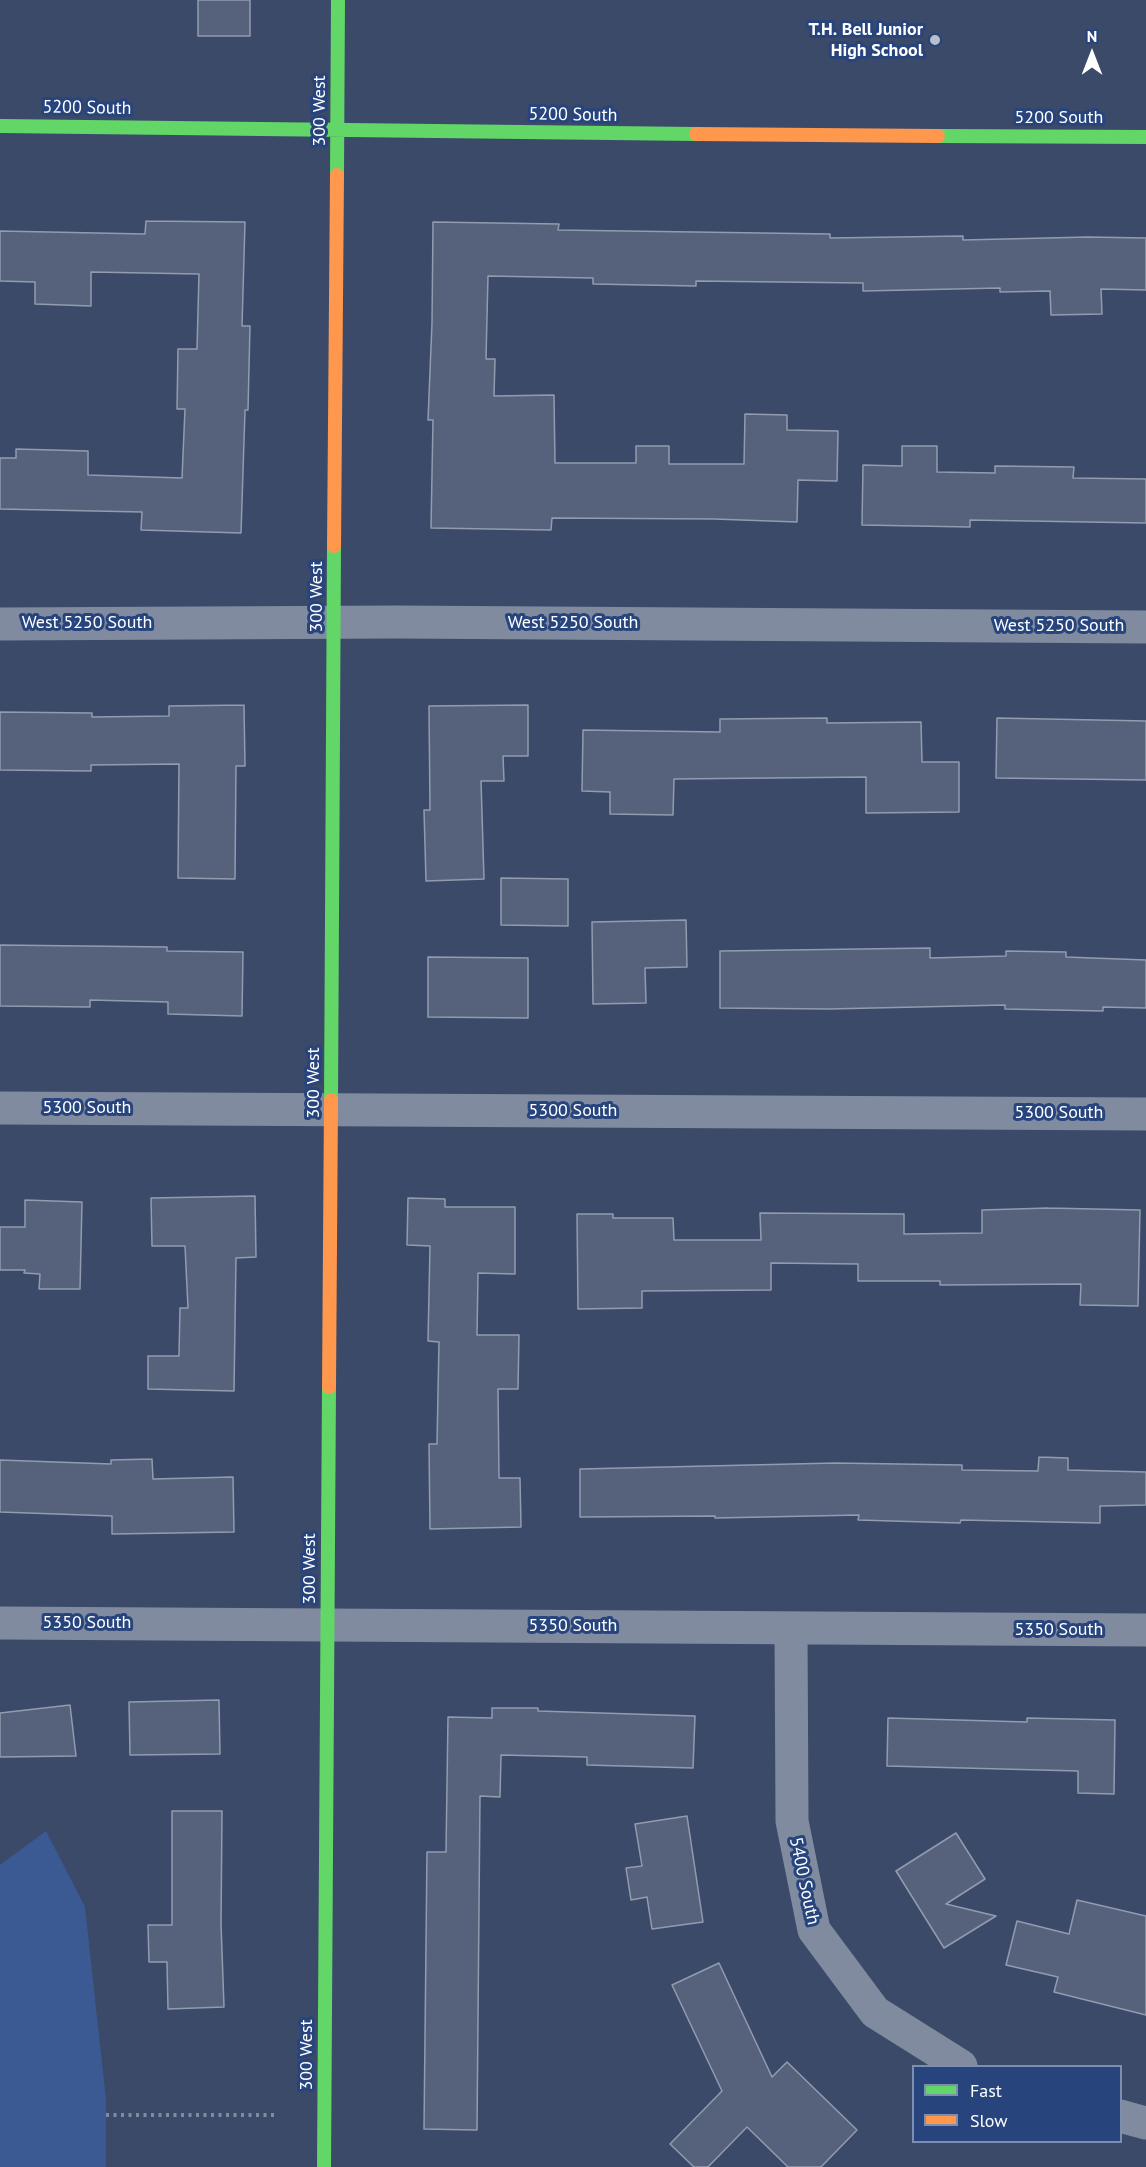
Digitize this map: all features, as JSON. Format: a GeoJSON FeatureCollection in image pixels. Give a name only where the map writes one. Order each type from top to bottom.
{"type":"FeatureCollection","features":[{"type":"Feature","properties":{"kind":"main road","name":"300 West"},"geometry":{"type":"LineString","coordinates":[[324,2167],[338,0]]}},
{"type":"Feature","properties":{"kind":"main road","name":"5200 South"},"geometry":{"type":"LineString","coordinates":[[0,126],[630,134],[1146,137]]}},
{"type":"Feature","properties":{"kind":"street","name":"West 5250 South"},"geometry":{"type":"LineString","coordinates":[[0,624],[335,622],[1146,627]]}},
{"type":"Feature","properties":{"kind":"street","name":"5300 South"},"geometry":{"type":"LineString","coordinates":[[0,1108],[1146,1114]]}},
{"type":"Feature","properties":{"kind":"street","name":"5350 South"},"geometry":{"type":"LineString","coordinates":[[0,1623],[1146,1630]]}},
{"type":"Feature","properties":{"kind":"street","name":"5400 South"},"geometry":{"type":"LineString","coordinates":[[791,1628],[792,1821],[814,1930],[875,2012],[958,2065]]}},
{"type":"Feature","properties":{"kind":"street"},"geometry":{"type":"LineString","coordinates":[[1122,2117],[1146,2123]]}},
{"type":"Feature","properties":{"kind":"path"},"geometry":{"type":"LineString","coordinates":[[106,2115],[276,2115]]}},
{"type":"Feature","properties":{"kind":"shaded area"},"geometry":{"type":"Polygon","coordinates":[[[46,1831],[85,1907],[106,2100],[106,2167],[0,2167],[0,1865],[46,1831]]]}},
{"type":"Feature","properties":{"kind":"building"},"geometry":{"type":"Polygon","coordinates":[[[198,0],[250,0],[250,36],[198,36],[198,0]]]}},
{"type":"Feature","properties":{"kind":"building"},"geometry":{"type":"Polygon","coordinates":[[[146,221],[245,222],[242,326],[250,326],[241,533],[141,530],[142,512],[0,509],[0,458],[16,458],[16,449],[88,451],[88,475],[182,478],[185,409],[177,409],[178,349],[197,349],[199,274],[91,272],[91,306],[35,304],[35,282],[0,281],[0,231],[145,234],[146,221]]]}},
{"type":"Feature","properties":{"kind":"building"},"geometry":{"type":"Polygon","coordinates":[[[433,222],[559,224],[558,230],[830,234],[830,238],[963,236],[963,240],[1146,238],[1146,290],[1101,289],[1102,314],[1051,315],[1050,291],[1000,292],[1000,288],[863,291],[863,283],[696,281],[696,286],[593,284],[593,278],[488,276],[486,359],[495,359],[494,396],[554,395],[555,463],[636,463],[636,446],[669,446],[669,464],[744,464],[745,414],[787,415],[787,430],[838,431],[837,481],[798,480],[797,522],[552,518],[551,530],[431,528],[433,420],[428,420],[433,222]]]}},
{"type":"Feature","properties":{"kind":"building"},"geometry":{"type":"Polygon","coordinates":[[[902,446],[937,446],[937,472],[995,473],[995,466],[1074,467],[1073,478],[1146,479],[1146,523],[970,520],[970,527],[862,525],[863,465],[902,466],[902,446]]]}},
{"type":"Feature","properties":{"kind":"building"},"geometry":{"type":"Polygon","coordinates":[[[244,705],[245,766],[236,766],[235,879],[178,878],[179,764],[91,765],[91,771],[0,770],[0,712],[92,713],[92,717],[169,716],[169,706],[244,705]]]}},
{"type":"Feature","properties":{"kind":"building"},"geometry":{"type":"Polygon","coordinates":[[[528,705],[528,756],[503,756],[504,781],[481,781],[484,879],[426,881],[424,810],[430,810],[429,706],[528,705]]]}},
{"type":"Feature","properties":{"kind":"building"},"geometry":{"type":"Polygon","coordinates":[[[827,718],[827,723],[921,722],[922,762],[959,762],[959,812],[866,813],[866,777],[674,779],[673,815],[610,814],[610,792],[582,791],[583,730],[720,732],[720,719],[827,718]]]}},
{"type":"Feature","properties":{"kind":"building"},"geometry":{"type":"Polygon","coordinates":[[[997,718],[1146,721],[1146,780],[996,778],[997,718]]]}},
{"type":"Feature","properties":{"kind":"building"},"geometry":{"type":"Polygon","coordinates":[[[501,878],[568,879],[568,926],[501,925],[501,878]]]}},
{"type":"Feature","properties":{"kind":"building"},"geometry":{"type":"Polygon","coordinates":[[[686,920],[687,967],[645,968],[646,1003],[593,1004],[592,922],[686,920]]]}},
{"type":"Feature","properties":{"kind":"building"},"geometry":{"type":"Polygon","coordinates":[[[0,945],[167,947],[167,951],[243,952],[242,1016],[168,1014],[168,1002],[90,1000],[90,1007],[0,1006],[0,945]]]}},
{"type":"Feature","properties":{"kind":"building"},"geometry":{"type":"Polygon","coordinates":[[[930,948],[930,958],[1006,956],[1006,951],[1066,952],[1066,957],[1146,960],[1146,1008],[1103,1007],[1103,1011],[1005,1009],[1005,1005],[829,1009],[720,1008],[720,951],[930,948]]]}},
{"type":"Feature","properties":{"kind":"building"},"geometry":{"type":"Polygon","coordinates":[[[428,957],[528,958],[528,1018],[428,1017],[428,957]]]}},
{"type":"Feature","properties":{"kind":"building"},"geometry":{"type":"Polygon","coordinates":[[[255,1196],[256,1257],[236,1258],[234,1391],[148,1389],[148,1356],[179,1356],[180,1308],[188,1308],[185,1246],[152,1246],[151,1198],[255,1196]]]}},
{"type":"Feature","properties":{"kind":"building"},"geometry":{"type":"Polygon","coordinates":[[[408,1198],[445,1199],[445,1207],[515,1207],[515,1274],[478,1273],[477,1335],[519,1335],[518,1389],[498,1389],[499,1478],[520,1478],[521,1527],[430,1529],[429,1444],[437,1444],[439,1342],[428,1341],[430,1246],[407,1245],[408,1198]]]}},
{"type":"Feature","properties":{"kind":"building"},"geometry":{"type":"Polygon","coordinates":[[[25,1200],[82,1202],[80,1289],[39,1289],[40,1274],[24,1273],[25,1270],[0,1270],[0,1227],[25,1227],[25,1200]]]}},
{"type":"Feature","properties":{"kind":"building"},"geometry":{"type":"Polygon","coordinates":[[[1048,1208],[1140,1210],[1138,1306],[1080,1305],[1081,1284],[940,1285],[940,1281],[858,1281],[858,1264],[771,1263],[771,1290],[642,1291],[642,1308],[578,1309],[577,1214],[613,1214],[613,1218],[673,1218],[674,1240],[761,1240],[760,1213],[904,1214],[904,1234],[982,1233],[982,1210],[1048,1208]]]}},
{"type":"Feature","properties":{"kind":"building"},"geometry":{"type":"Polygon","coordinates":[[[1039,1457],[1068,1458],[1068,1470],[1146,1472],[1146,1505],[1100,1506],[1100,1523],[858,1520],[859,1515],[715,1518],[715,1516],[580,1517],[580,1469],[835,1463],[962,1465],[962,1470],[1038,1471],[1039,1457]]]}},
{"type":"Feature","properties":{"kind":"building"},"geometry":{"type":"Polygon","coordinates":[[[152,1459],[153,1479],[233,1477],[234,1532],[112,1534],[112,1516],[0,1512],[0,1460],[111,1464],[111,1460],[152,1459]]]}},
{"type":"Feature","properties":{"kind":"building"},"geometry":{"type":"Polygon","coordinates":[[[219,1700],[220,1754],[130,1755],[129,1702],[219,1700]]]}},
{"type":"Feature","properties":{"kind":"building"},"geometry":{"type":"Polygon","coordinates":[[[70,1705],[76,1756],[0,1757],[0,1713],[70,1705]]]}},
{"type":"Feature","properties":{"kind":"building"},"geometry":{"type":"Polygon","coordinates":[[[492,1708],[538,1708],[538,1711],[695,1716],[693,1768],[587,1765],[587,1757],[501,1755],[500,1797],[480,1796],[477,2130],[424,2129],[427,1852],[446,1852],[448,1717],[492,1718],[492,1708]]]}},
{"type":"Feature","properties":{"kind":"building"},"geometry":{"type":"Polygon","coordinates":[[[888,1718],[1027,1722],[1027,1718],[1115,1720],[1114,1794],[1078,1793],[1078,1771],[887,1766],[888,1718]]]}},
{"type":"Feature","properties":{"kind":"building"},"geometry":{"type":"Polygon","coordinates":[[[172,1811],[222,1811],[221,1924],[224,2007],[168,2009],[167,1962],[149,1962],[148,1925],[172,1925],[172,1811]]]}},
{"type":"Feature","properties":{"kind":"building"},"geometry":{"type":"Polygon","coordinates":[[[687,1816],[703,1922],[652,1929],[647,1897],[631,1900],[626,1868],[642,1866],[635,1824],[687,1816]]]}},
{"type":"Feature","properties":{"kind":"building"},"geometry":{"type":"Polygon","coordinates":[[[956,1833],[985,1879],[946,1904],[996,1916],[944,1948],[896,1871],[956,1833]]]}},
{"type":"Feature","properties":{"kind":"building"},"geometry":{"type":"Polygon","coordinates":[[[1077,1900],[1146,1916],[1146,2015],[1054,1992],[1058,1977],[1006,1965],[1017,1921],[1069,1934],[1077,1900]]]}},
{"type":"Feature","properties":{"kind":"building"},"geometry":{"type":"Polygon","coordinates":[[[719,1963],[772,2077],[787,2062],[857,2130],[821,2167],[788,2167],[747,2127],[708,2167],[694,2167],[670,2144],[722,2091],[672,1985],[719,1963]]]}},
{"type":"Feature","properties":{"kind":"traffic: fast"},"geometry":{"type":"LineString","coordinates":[[337,175],[338,0]]}},
{"type":"Feature","properties":{"kind":"traffic: fast"},"geometry":{"type":"LineString","coordinates":[[0,126],[696,134]]}},
{"type":"Feature","properties":{"kind":"traffic: fast"},"geometry":{"type":"LineString","coordinates":[[938,136],[1146,137]]}},
{"type":"Feature","properties":{"kind":"traffic: fast"},"geometry":{"type":"LineString","coordinates":[[331,1100],[334,546]]}},
{"type":"Feature","properties":{"kind":"traffic: fast"},"geometry":{"type":"LineString","coordinates":[[324,2167],[329,1387]]}},
{"type":"Feature","properties":{"kind":"traffic: slow"},"geometry":{"type":"LineString","coordinates":[[696,134],[938,136]]}},
{"type":"Feature","properties":{"kind":"traffic: slow"},"geometry":{"type":"LineString","coordinates":[[334,546],[337,175]]}},
{"type":"Feature","properties":{"kind":"traffic: slow"},"geometry":{"type":"LineString","coordinates":[[329,1387],[331,1100]]}},
{"type":"Feature","properties":{"kind":"place","name":"T.H. Bell Junior High School"},"geometry":{"type":"Point","coordinates":[935,40]}}]}
